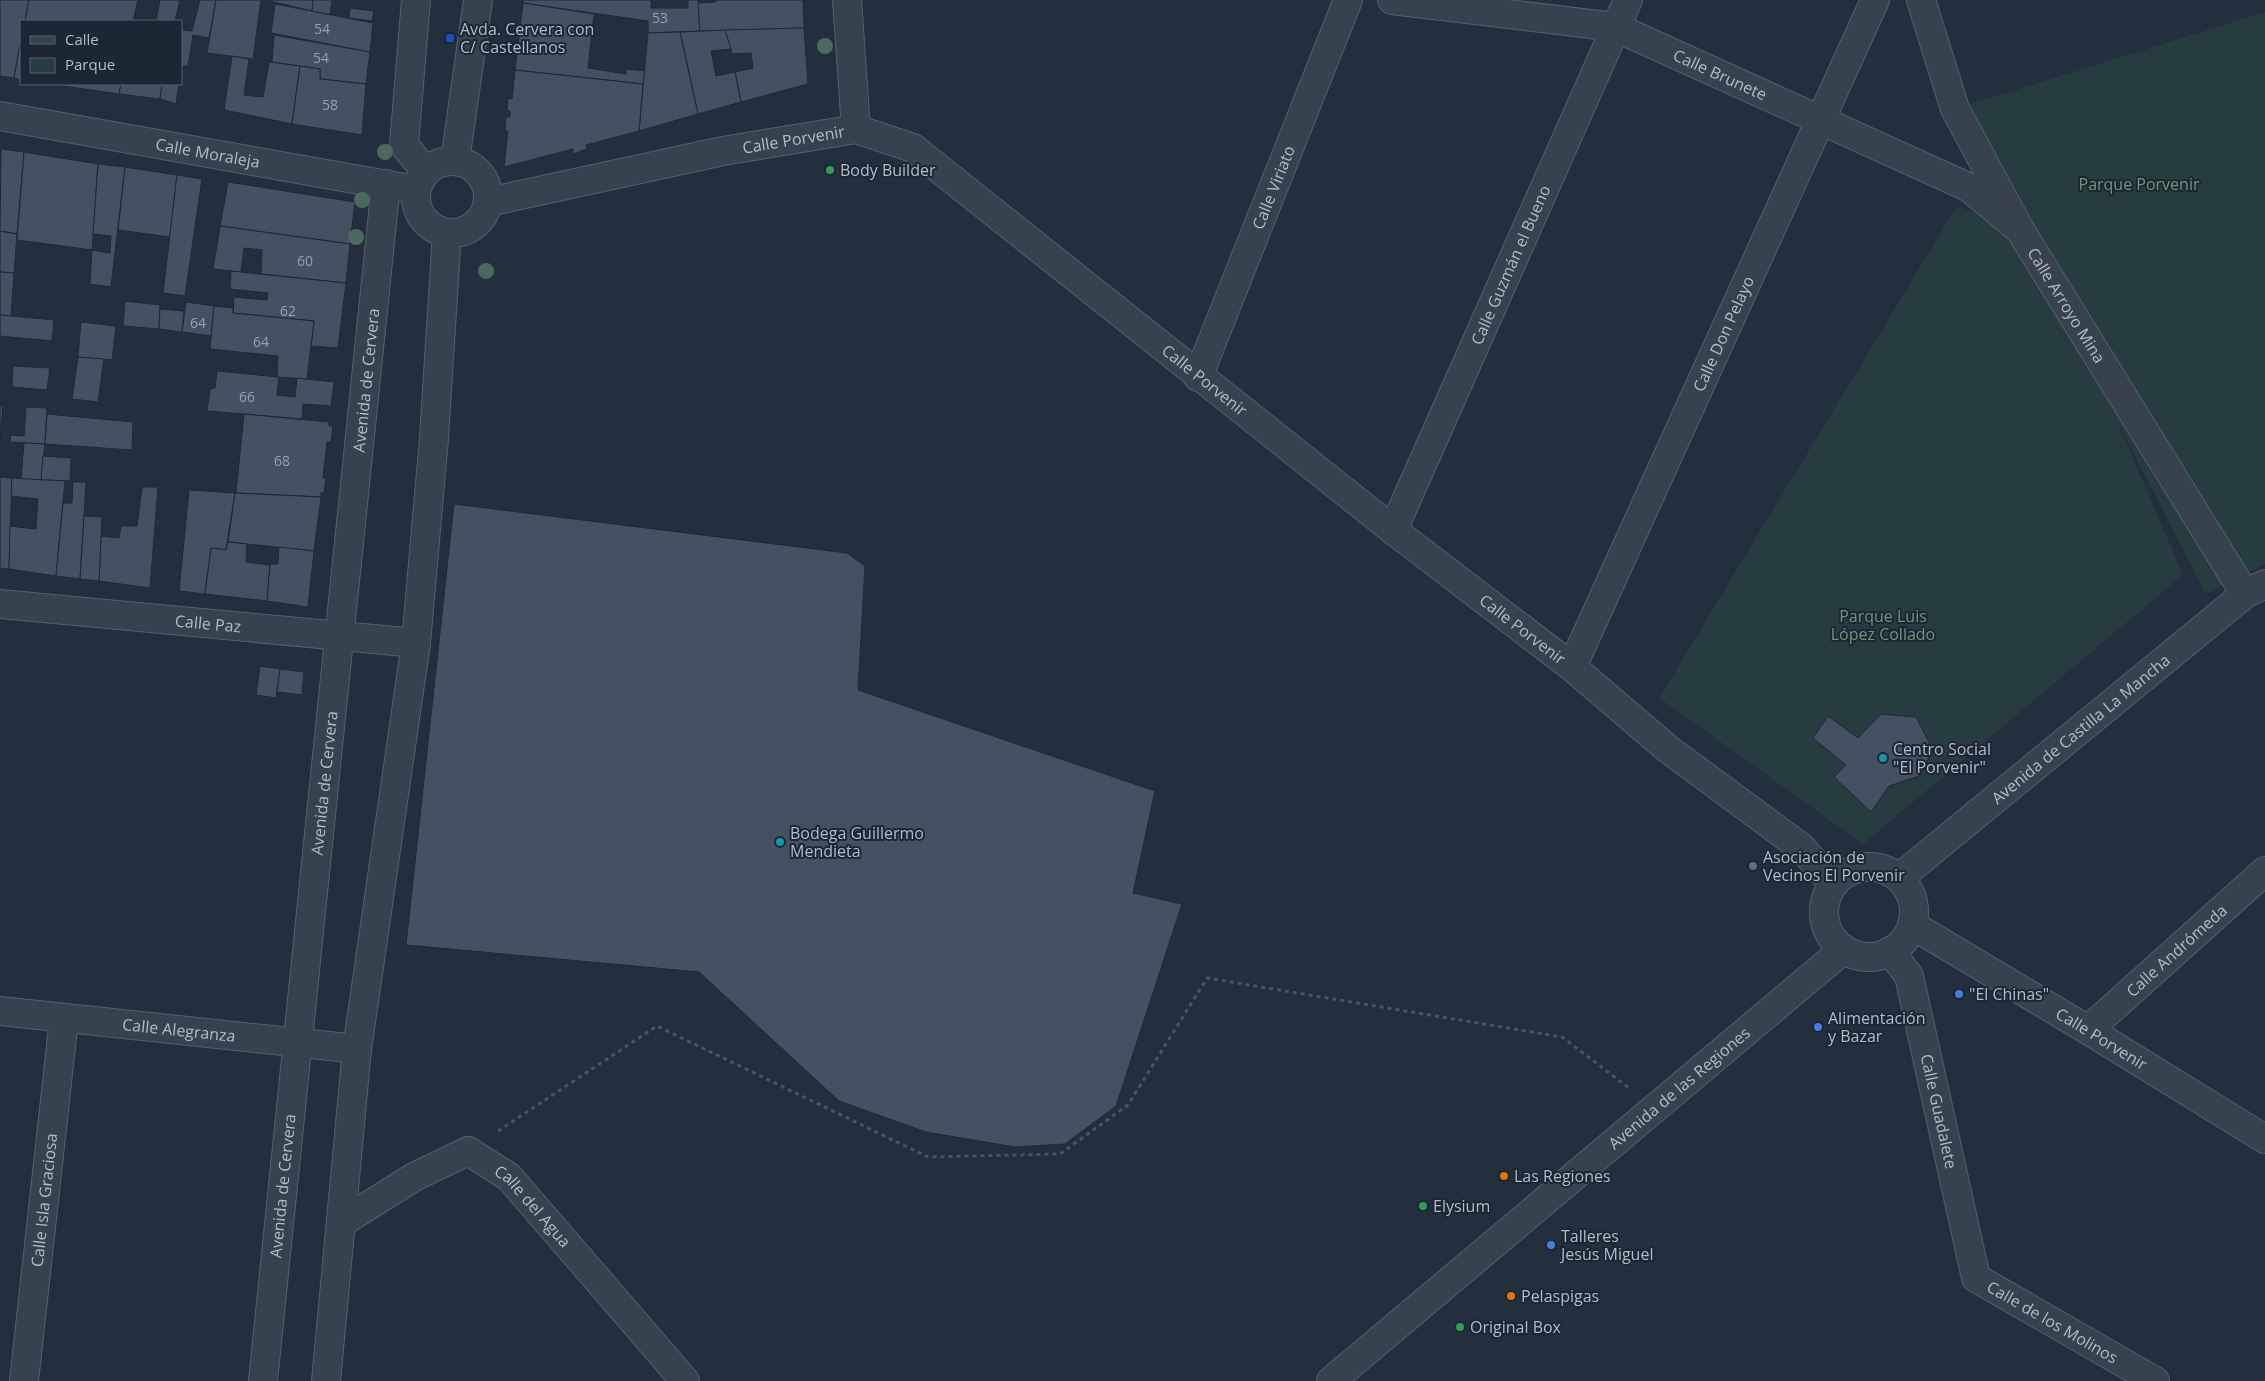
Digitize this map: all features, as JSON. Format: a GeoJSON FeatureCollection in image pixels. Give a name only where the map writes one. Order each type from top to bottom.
{"type":"FeatureCollection","features":[{"type":"Feature","properties":{"kind":"street"},"geometry":{"type":"LineString","coordinates":[[416,0],[404,144],[421,181]]}},
{"type":"Feature","properties":{"kind":"street"},"geometry":{"type":"LineString","coordinates":[[455,161],[478,0]]}},
{"type":"Feature","properties":{"kind":"street"},"geometry":{"type":"LineString","coordinates":[[847,0],[856,129]]}},
{"type":"Feature","properties":{"kind":"street","name":"Calle Viriato"},"geometry":{"type":"LineString","coordinates":[[1198,376],[1348,0]]}},
{"type":"Feature","properties":{"kind":"street","name":"Calle Brunete"},"geometry":{"type":"LineString","coordinates":[[1392,0],[1616,27],[1968,187],[2020,230]]}},
{"type":"Feature","properties":{"kind":"street","name":"Calle Guzmán el Bueno"},"geometry":{"type":"LineString","coordinates":[[1392,530],[1628,0]]}},
{"type":"Feature","properties":{"kind":"street","name":"Calle Don Pelayo"},"geometry":{"type":"LineString","coordinates":[[1572,668],[1875,0]]}},
{"type":"Feature","properties":{"kind":"street","name":"Calle Arroyo Mina"},"geometry":{"type":"LineString","coordinates":[[1920,0],[1955,109],[2020,230],[2255,589]]}},
{"type":"Feature","properties":{"kind":"street","name":"Calle Moraleja"},"geometry":{"type":"LineString","coordinates":[[0,116],[386,184],[421,181]]}},
{"type":"Feature","properties":{"kind":"street","name":"Calle Porvenir"},"geometry":{"type":"LineString","coordinates":[[488,202],[723,151],[856,129],[912,148],[1392,530],[1572,668],[1668,749],[1802,848],[1833,884]]}},
{"type":"Feature","properties":{"kind":"street"},"geometry":{"type":"LineString","coordinates":[[455,161],[467,164],[484,179],[488,190],[488,202],[485,213],[469,229],[458,233],[447,233],[435,229],[426,222],[419,212],[416,202],[421,181],[440,163],[455,161]]}},
{"type":"Feature","properties":{"kind":"street","name":"Avenida de Cervera"},"geometry":{"type":"LineString","coordinates":[[264,1381],[296,1042],[341,636],[386,184]]}},
{"type":"Feature","properties":{"kind":"street"},"geometry":{"type":"LineString","coordinates":[[326,1381],[358,1049],[416,643],[434,438],[447,233]]}},
{"type":"Feature","properties":{"kind":"street","name":"Avenida de Castilla La Mancha"},"geometry":{"type":"LineString","coordinates":[[1899,878],[2255,589]]}},
{"type":"Feature","properties":{"kind":"street","name":"Calle Paz"},"geometry":{"type":"LineString","coordinates":[[0,604],[416,643]]}},
{"type":"Feature","properties":{"kind":"street"},"geometry":{"type":"LineString","coordinates":[[1872,867],[1887,871],[1899,878],[1909,890],[1914,910],[1912,925],[1903,942],[1890,951],[1872,957],[1857,955],[1844,949],[1833,938],[1824,919],[1824,904],[1833,884],[1844,874],[1857,868],[1872,867]]}},
{"type":"Feature","properties":{"kind":"street","name":"Calle Andrómeda"},"geometry":{"type":"LineString","coordinates":[[2088,1030],[2265,871]]}},
{"type":"Feature","properties":{"kind":"street","name":"Calle Porvenir"},"geometry":{"type":"LineString","coordinates":[[1912,925],[2265,1139]]}},
{"type":"Feature","properties":{"kind":"street","name":"Avenida de las Regiones"},"geometry":{"type":"LineString","coordinates":[[1331,1381],[1844,949]]}},
{"type":"Feature","properties":{"kind":"street","name":"Calle Guadalete"},"geometry":{"type":"LineString","coordinates":[[1890,951],[1909,976],[1976,1278]]}},
{"type":"Feature","properties":{"kind":"street","name":"Calle Alegranza"},"geometry":{"type":"LineString","coordinates":[[0,1011],[358,1049]]}},
{"type":"Feature","properties":{"kind":"street","name":"Calle Isla Graciosa"},"geometry":{"type":"LineString","coordinates":[[24,1381],[64,1019]]}},
{"type":"Feature","properties":{"kind":"street"},"geometry":{"type":"LineString","coordinates":[[341,1223],[414,1177],[468,1151]]}},
{"type":"Feature","properties":{"kind":"street","name":"Calle del Agua"},"geometry":{"type":"LineString","coordinates":[[468,1151],[509,1177],[685,1381]]}},
{"type":"Feature","properties":{"kind":"street","name":"Calle de los Molinos"},"geometry":{"type":"LineString","coordinates":[[1976,1278],[2155,1381]]}},
{"type":"Feature","properties":{"kind":"path"},"geometry":{"type":"LineString","coordinates":[[468,1151],[657,1026],[928,1157],[1060,1154],[1128,1105],[1207,978],[1562,1036],[1635,1093]]}},
{"type":"Feature","properties":{"kind":"green space"},"geometry":{"type":"Polygon","coordinates":[[[2265,12],[2265,564],[2206,594],[2117,421],[2183,575],[1863,844],[1659,698],[1957,206],[2020,230],[1955,109],[2265,12]]]}},
{"type":"Feature","properties":{"kind":"building"},"geometry":{"type":"Polygon","coordinates":[[[0,0],[29,0],[25,20],[20,20],[20,45],[14,78],[0,76],[0,0]]]}},
{"type":"Feature","properties":{"kind":"building"},"geometry":{"type":"Polygon","coordinates":[[[29,0],[138,0],[133,20],[25,20],[29,0]]]}},
{"type":"Feature","properties":{"kind":"building"},"geometry":{"type":"Polygon","coordinates":[[[160,0],[180,0],[175,20],[156,20],[160,0]]]}},
{"type":"Feature","properties":{"kind":"building"},"geometry":{"type":"Polygon","coordinates":[[[200,0],[216,0],[209,38],[193,35],[188,66],[182,66],[182,30],[192,31],[200,0]]]}},
{"type":"Feature","properties":{"kind":"building"},"geometry":{"type":"Polygon","coordinates":[[[216,0],[261,0],[253,59],[207,53],[216,0]]]}},
{"type":"Feature","properties":{"kind":"building"},"geometry":{"type":"Polygon","coordinates":[[[265,0],[313,0],[312,11],[265,0]]]}},
{"type":"Feature","properties":{"kind":"building"},"geometry":{"type":"Polygon","coordinates":[[[313,0],[332,0],[330,15],[312,11],[313,0]]]}},
{"type":"Feature","properties":{"kind":"building"},"geometry":{"type":"Polygon","coordinates":[[[523,0],[651,0],[651,8],[688,8],[688,0],[698,0],[700,31],[648,33],[648,21],[523,3],[523,0]]]}},
{"type":"Feature","properties":{"kind":"building"},"geometry":{"type":"Polygon","coordinates":[[[716,0],[803,0],[804,28],[700,31],[698,3],[716,2],[716,0]]]}},
{"type":"Feature","properties":{"kind":"building"},"geometry":{"type":"Polygon","coordinates":[[[523,3],[594,14],[588,68],[626,74],[626,69],[645,71],[643,84],[515,70],[523,3]]]}},
{"type":"Feature","properties":{"kind":"building"},"geometry":{"type":"Polygon","coordinates":[[[275,4],[373,23],[370,52],[271,33],[275,4]]]}},
{"type":"Feature","properties":{"kind":"building"},"geometry":{"type":"Polygon","coordinates":[[[350,8],[374,11],[372,21],[349,18],[350,8]]]}},
{"type":"Feature","properties":{"kind":"building"},"geometry":{"type":"Polygon","coordinates":[[[804,28],[808,84],[741,102],[735,72],[753,68],[751,53],[732,54],[725,30],[804,28]]]}},
{"type":"Feature","properties":{"kind":"building"},"geometry":{"type":"Polygon","coordinates":[[[725,30],[731,49],[711,51],[716,76],[735,72],[741,102],[698,114],[680,32],[725,30]]]}},
{"type":"Feature","properties":{"kind":"building"},"geometry":{"type":"Polygon","coordinates":[[[680,32],[698,114],[639,131],[648,33],[680,32]]]}},
{"type":"Feature","properties":{"kind":"building"},"geometry":{"type":"Polygon","coordinates":[[[274,35],[370,52],[366,84],[320,79],[320,69],[272,62],[274,35]]]}},
{"type":"Feature","properties":{"kind":"building"},"geometry":{"type":"Polygon","coordinates":[[[20,45],[20,80],[14,78],[20,45]]]}},
{"type":"Feature","properties":{"kind":"building"},"geometry":{"type":"Polygon","coordinates":[[[232,56],[249,59],[244,95],[263,97],[269,62],[300,66],[292,124],[224,110],[232,56]]]}},
{"type":"Feature","properties":{"kind":"building"},"geometry":{"type":"Polygon","coordinates":[[[300,66],[320,69],[320,79],[366,84],[362,135],[292,124],[300,66]]]}},
{"type":"Feature","properties":{"kind":"building"},"geometry":{"type":"Polygon","coordinates":[[[515,70],[643,84],[639,131],[586,145],[587,149],[573,154],[573,149],[504,167],[508,131],[505,131],[506,117],[510,117],[510,111],[507,111],[508,98],[512,99],[515,70]]]}},
{"type":"Feature","properties":{"kind":"building"},"geometry":{"type":"Polygon","coordinates":[[[57,85],[121,85],[119,94],[57,85]]]}},
{"type":"Feature","properties":{"kind":"building"},"geometry":{"type":"Polygon","coordinates":[[[121,85],[162,85],[160,99],[119,94],[121,85]]]}},
{"type":"Feature","properties":{"kind":"building"},"geometry":{"type":"Polygon","coordinates":[[[162,85],[179,85],[176,104],[160,99],[162,85]]]}},
{"type":"Feature","properties":{"kind":"building"},"geometry":{"type":"Polygon","coordinates":[[[1,149],[24,152],[17,234],[0,231],[1,149]]]}},
{"type":"Feature","properties":{"kind":"building"},"geometry":{"type":"Polygon","coordinates":[[[24,152],[98,164],[92,250],[17,240],[24,152]]]}},
{"type":"Feature","properties":{"kind":"building"},"geometry":{"type":"Polygon","coordinates":[[[98,164],[125,167],[111,287],[90,284],[92,250],[110,253],[111,236],[93,234],[98,164]]]}},
{"type":"Feature","properties":{"kind":"building"},"geometry":{"type":"Polygon","coordinates":[[[125,167],[177,175],[170,237],[118,230],[125,167]]]}},
{"type":"Feature","properties":{"kind":"building"},"geometry":{"type":"Polygon","coordinates":[[[177,175],[202,179],[185,296],[163,293],[177,175]]]}},
{"type":"Feature","properties":{"kind":"building"},"geometry":{"type":"Polygon","coordinates":[[[228,182],[355,202],[350,244],[220,226],[228,182]]]}},
{"type":"Feature","properties":{"kind":"building"},"geometry":{"type":"Polygon","coordinates":[[[220,226],[350,244],[346,283],[261,274],[262,250],[244,248],[241,272],[213,269],[220,226]]]}},
{"type":"Feature","properties":{"kind":"building"},"geometry":{"type":"Polygon","coordinates":[[[0,231],[17,234],[14,273],[0,272],[0,231]]]}},
{"type":"Feature","properties":{"kind":"building"},"geometry":{"type":"Polygon","coordinates":[[[231,271],[346,283],[338,348],[311,346],[314,321],[233,313],[234,297],[267,300],[268,293],[230,289],[231,271]]]}},
{"type":"Feature","properties":{"kind":"building"},"geometry":{"type":"Polygon","coordinates":[[[0,272],[14,273],[11,316],[0,315],[0,272]]]}},
{"type":"Feature","properties":{"kind":"building"},"geometry":{"type":"Polygon","coordinates":[[[125,301],[160,305],[159,329],[123,326],[125,301]]]}},
{"type":"Feature","properties":{"kind":"building"},"geometry":{"type":"Polygon","coordinates":[[[186,302],[214,306],[211,336],[182,332],[186,302]]]}},
{"type":"Feature","properties":{"kind":"building"},"geometry":{"type":"Polygon","coordinates":[[[214,306],[233,308],[233,313],[314,321],[307,379],[277,377],[278,356],[210,349],[214,306]]]}},
{"type":"Feature","properties":{"kind":"building"},"geometry":{"type":"Polygon","coordinates":[[[160,309],[184,311],[182,332],[159,329],[160,309]]]}},
{"type":"Feature","properties":{"kind":"building"},"geometry":{"type":"Polygon","coordinates":[[[0,315],[54,320],[52,341],[0,336],[0,315]]]}},
{"type":"Feature","properties":{"kind":"building"},"geometry":{"type":"Polygon","coordinates":[[[81,322],[116,326],[112,360],[78,357],[81,322]]]}},
{"type":"Feature","properties":{"kind":"building"},"geometry":{"type":"Polygon","coordinates":[[[78,357],[104,359],[98,402],[72,399],[78,357]]]}},
{"type":"Feature","properties":{"kind":"building"},"geometry":{"type":"Polygon","coordinates":[[[13,366],[50,368],[47,390],[12,387],[13,366]]]}},
{"type":"Feature","properties":{"kind":"building"},"geometry":{"type":"Polygon","coordinates":[[[217,371],[279,377],[277,395],[295,397],[297,378],[334,382],[331,406],[303,404],[302,419],[207,411],[210,389],[215,388],[217,371]]]}},
{"type":"Feature","properties":{"kind":"building"},"geometry":{"type":"Polygon","coordinates":[[[0,406],[3,406],[0,440],[0,406]]]}},
{"type":"Feature","properties":{"kind":"building"},"geometry":{"type":"Polygon","coordinates":[[[26,407],[47,408],[45,444],[10,442],[11,435],[24,436],[26,407]]]}},
{"type":"Feature","properties":{"kind":"building"},"geometry":{"type":"Polygon","coordinates":[[[47,414],[133,422],[132,450],[45,444],[47,414]]]}},
{"type":"Feature","properties":{"kind":"building"},"geometry":{"type":"Polygon","coordinates":[[[244,414],[329,422],[329,426],[333,426],[331,442],[327,442],[323,478],[326,478],[324,493],[321,493],[321,497],[236,493],[244,414]]]}},
{"type":"Feature","properties":{"kind":"building"},"geometry":{"type":"Polygon","coordinates":[[[24,443],[45,444],[41,480],[21,479],[24,443]]]}},
{"type":"Feature","properties":{"kind":"building"},"geometry":{"type":"Polygon","coordinates":[[[43,456],[71,458],[70,481],[41,480],[43,456]]]}},
{"type":"Feature","properties":{"kind":"building"},"geometry":{"type":"Polygon","coordinates":[[[0,477],[12,478],[9,569],[0,568],[0,477]]]}},
{"type":"Feature","properties":{"kind":"building"},"geometry":{"type":"Polygon","coordinates":[[[12,478],[65,481],[56,576],[9,569],[10,526],[36,529],[38,499],[11,496],[12,478]]]}},
{"type":"Feature","properties":{"kind":"building"},"geometry":{"type":"Polygon","coordinates":[[[73,482],[86,482],[80,579],[56,576],[63,503],[72,503],[73,482]]]}},
{"type":"Feature","properties":{"kind":"building"},"geometry":{"type":"Polygon","coordinates":[[[142,487],[158,487],[150,588],[99,581],[101,536],[119,538],[121,526],[137,526],[142,487]]]}},
{"type":"Feature","properties":{"kind":"building"},"geometry":{"type":"Polygon","coordinates":[[[189,490],[235,493],[226,550],[211,548],[205,594],[179,591],[189,490]]]}},
{"type":"Feature","properties":{"kind":"building"},"geometry":{"type":"Polygon","coordinates":[[[235,493],[321,497],[314,551],[228,542],[235,493]]]}},
{"type":"Feature","properties":{"kind":"building","name":"Bodega Guillermo Mendieta"},"geometry":{"type":"Polygon","coordinates":[[[454,504],[847,553],[865,566],[858,690],[1155,791],[1133,893],[1182,904],[1116,1106],[1065,1144],[1015,1147],[926,1132],[839,1101],[699,972],[406,945],[454,504]]]}},
{"type":"Feature","properties":{"kind":"building"},"geometry":{"type":"Polygon","coordinates":[[[84,516],[102,517],[99,581],[80,579],[84,516]]]}},
{"type":"Feature","properties":{"kind":"building"},"geometry":{"type":"Polygon","coordinates":[[[228,542],[247,544],[246,562],[270,565],[267,601],[205,594],[211,548],[226,550],[228,542]]]}},
{"type":"Feature","properties":{"kind":"building"},"geometry":{"type":"Polygon","coordinates":[[[279,547],[314,551],[308,607],[267,601],[270,564],[278,564],[279,547]]]}},
{"type":"Feature","properties":{"kind":"building"},"geometry":{"type":"Polygon","coordinates":[[[260,666],[280,669],[276,698],[256,695],[260,666]]]}},
{"type":"Feature","properties":{"kind":"building"},"geometry":{"type":"Polygon","coordinates":[[[280,669],[304,672],[302,695],[277,692],[280,669]]]}},
{"type":"Feature","properties":{"kind":"building","name":"Centro Social \"El Porvenir\""},"geometry":{"type":"Polygon","coordinates":[[[1881,714],[1916,717],[1933,750],[1919,776],[1889,786],[1871,812],[1834,777],[1846,765],[1813,738],[1828,716],[1858,738],[1881,714]]]}},
{"type":"Feature","properties":{"kind":"place","name":"Avda. Cervera con C/ Castellanos"},"geometry":{"type":"Point","coordinates":[450,38]}},
{"type":"Feature","properties":{"kind":"place","name":"Body Builder"},"geometry":{"type":"Point","coordinates":[830,170]}},
{"type":"Feature","properties":{"kind":"place","name":"Centro Social \"El Porvenir\""},"geometry":{"type":"Point","coordinates":[1883,758]}},
{"type":"Feature","properties":{"kind":"place","name":"Bodega Guillermo Mendieta"},"geometry":{"type":"Point","coordinates":[780,842]}},
{"type":"Feature","properties":{"kind":"place","name":"Asociación de Vecinos El Porvenir"},"geometry":{"type":"Point","coordinates":[1753,866]}},
{"type":"Feature","properties":{"kind":"place","name":"\"El Chinas\""},"geometry":{"type":"Point","coordinates":[1959,994]}},
{"type":"Feature","properties":{"kind":"place","name":"Alimentación y Bazar"},"geometry":{"type":"Point","coordinates":[1818,1027]}},
{"type":"Feature","properties":{"kind":"place","name":"Las Regiones"},"geometry":{"type":"Point","coordinates":[1504,1176]}},
{"type":"Feature","properties":{"kind":"place","name":"Elysium"},"geometry":{"type":"Point","coordinates":[1423,1206]}},
{"type":"Feature","properties":{"kind":"place","name":"Talleres Jesús Miguel"},"geometry":{"type":"Point","coordinates":[1551,1245]}},
{"type":"Feature","properties":{"kind":"place","name":"Pelaspigas"},"geometry":{"type":"Point","coordinates":[1511,1296]}},
{"type":"Feature","properties":{"kind":"place","name":"Original Box"},"geometry":{"type":"Point","coordinates":[1460,1327]}},
{"type":"Feature","properties":{"kind":"park label","name":"Parque Porvenir"},"geometry":{"type":"Point","coordinates":[2139,184]}},
{"type":"Feature","properties":{"kind":"park label","name":"Parque Luis López Collado"},"geometry":{"type":"Point","coordinates":[1883,625]}}]}
